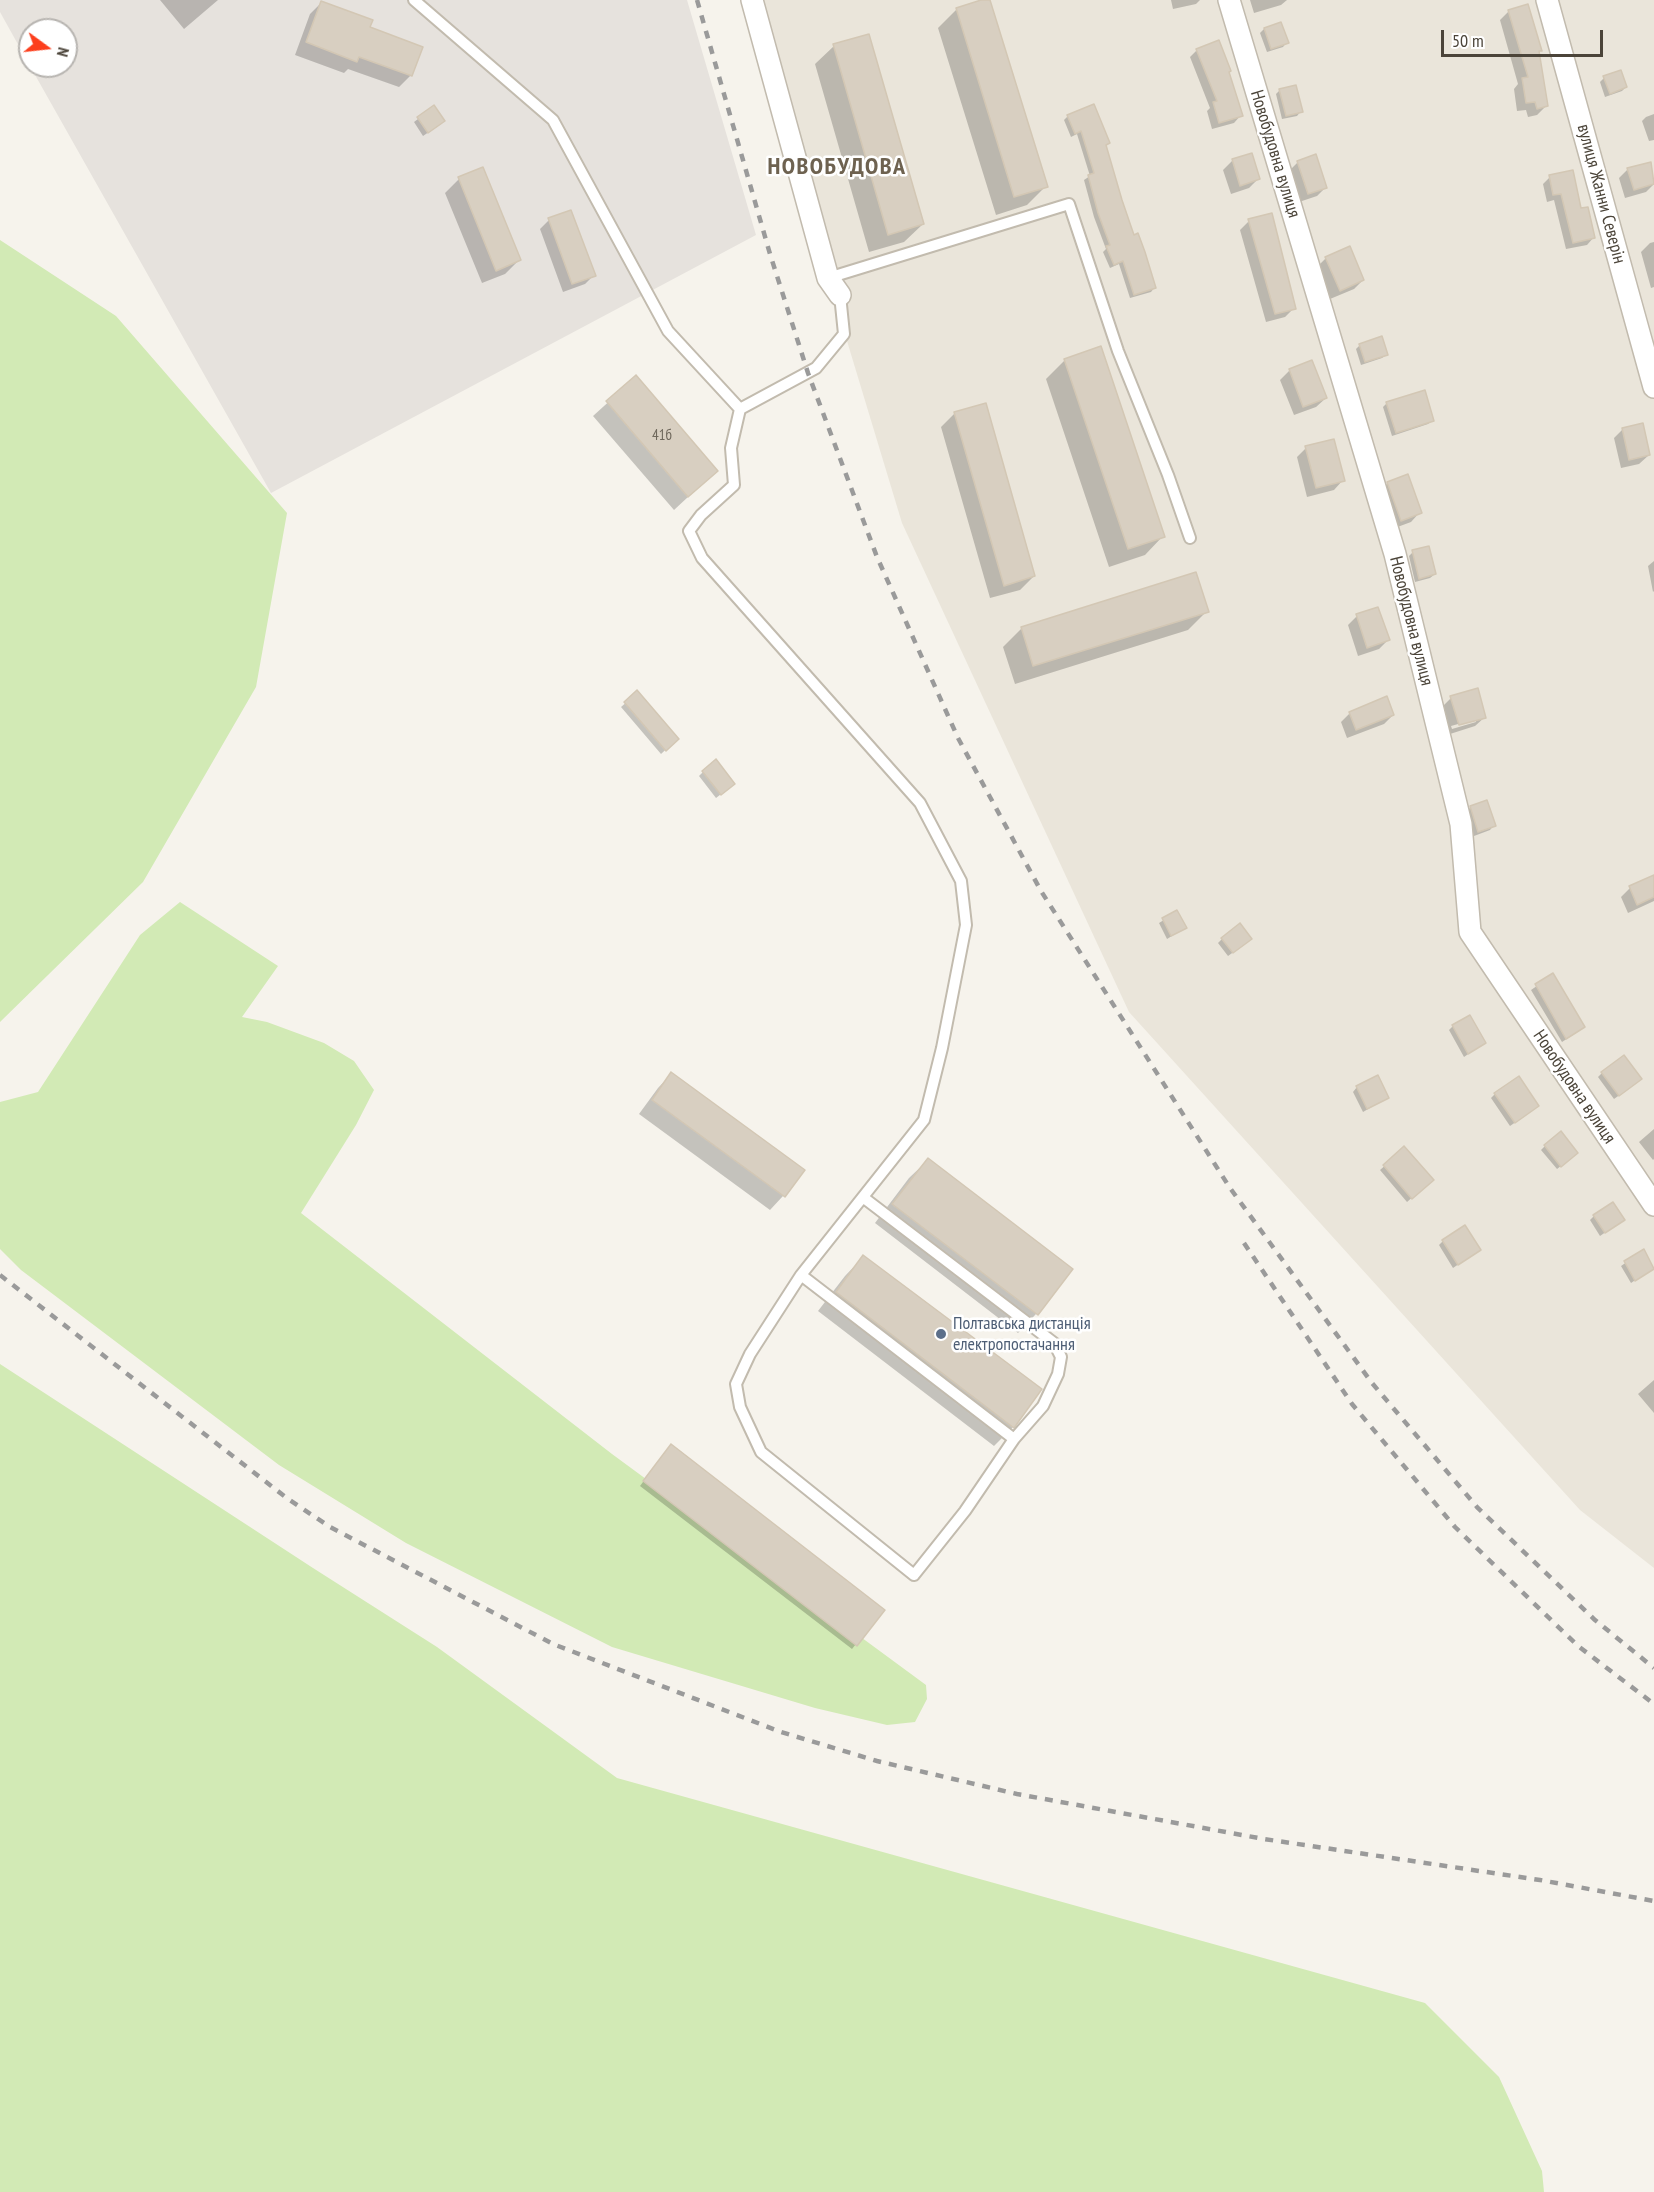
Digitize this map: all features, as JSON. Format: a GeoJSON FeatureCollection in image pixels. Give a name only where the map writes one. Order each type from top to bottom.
{"type":"FeatureCollection","features":[{"type":"Feature","properties":{"kind":"street"},"geometry":{"type":"LineString","coordinates":[[752,0],[834,286]]}},
{"type":"Feature","properties":{"kind":"street","name":"Новобудовна вулиця"},"geometry":{"type":"LineString","coordinates":[[1230,0],[1395,554],[1461,824],[1470,932],[1654,1205]]}},
{"type":"Feature","properties":{"kind":"street","name":"вулиця Жанни Северін"},"geometry":{"type":"LineString","coordinates":[[1547,0],[1654,387]]}},
{"type":"Feature","properties":{"kind":"lane"},"geometry":{"type":"LineString","coordinates":[[414,0],[553,120],[668,331],[740,409]]}},
{"type":"Feature","properties":{"kind":"lane"},"geometry":{"type":"LineString","coordinates":[[864,1198],[1054,1343],[1061,1357],[1058,1374],[1043,1406],[1014,1439],[965,1511],[914,1575],[761,1452],[740,1407],[736,1384],[750,1354],[801,1275],[924,1120],[942,1048],[966,925],[961,881],[920,803],[702,558],[693,540],[689,531],[701,515],[734,485],[731,448],[740,409],[816,368],[844,334],[834,286],[1069,204],[1118,351],[1168,475],[1190,538]]}},
{"type":"Feature","properties":{"kind":"lane"},"geometry":{"type":"LineString","coordinates":[[801,1275],[1014,1439]]}},
{"type":"Feature","properties":{"kind":"shaded area"},"geometry":{"type":"Polygon","coordinates":[[[0,0],[687,0],[756,235],[271,493],[37,78],[78,78],[78,18],[18,18],[18,44],[0,12],[0,0]]]}},
{"type":"Feature","properties":{"kind":"shaded area"},"geometry":{"type":"Polygon","coordinates":[[[744,0],[1654,0],[1654,1568],[1580,1510],[1129,1012],[902,523],[744,0]]]}},
{"type":"Feature","properties":{"kind":"green space"},"geometry":{"type":"Polygon","coordinates":[[[0,240],[116,316],[287,513],[256,687],[143,882],[0,1022],[0,240]]]}},
{"type":"Feature","properties":{"kind":"green space"},"geometry":{"type":"Polygon","coordinates":[[[180,902],[278,966],[242,1017],[267,1022],[324,1043],[354,1061],[374,1090],[356,1125],[301,1213],[612,1454],[926,1685],[927,1699],[915,1722],[887,1725],[815,1708],[612,1647],[406,1543],[279,1465],[21,1270],[0,1249],[0,1102],[38,1092],[140,935],[180,902]]]}},
{"type":"Feature","properties":{"kind":"green space"},"geometry":{"type":"Polygon","coordinates":[[[0,1364],[437,1647],[617,1778],[1425,2003],[1499,2077],[1542,2171],[1544,2192],[0,2192],[0,1364]]]}},
{"type":"Feature","properties":{"kind":"building"},"geometry":{"type":"Polygon","coordinates":[[[981,0],[990,0],[1048,187],[1014,197],[956,8],[981,0]]]}},
{"type":"Feature","properties":{"kind":"building"},"geometry":{"type":"Polygon","coordinates":[[[321,1],[373,20],[370,27],[423,47],[412,76],[359,57],[357,62],[306,42],[321,1]]]}},
{"type":"Feature","properties":{"kind":"building"},"geometry":{"type":"Polygon","coordinates":[[[1528,4],[1542,51],[1539,51],[1548,106],[1537,109],[1535,102],[1526,103],[1522,78],[1528,77],[1508,10],[1528,4]]]}},
{"type":"Feature","properties":{"kind":"building"},"geometry":{"type":"Polygon","coordinates":[[[1281,22],[1289,43],[1271,49],[1264,28],[1281,22]]]}},
{"type":"Feature","properties":{"kind":"building"},"geometry":{"type":"Polygon","coordinates":[[[869,34],[924,224],[888,235],[833,44],[869,34]]]}},
{"type":"Feature","properties":{"kind":"building"},"geometry":{"type":"Polygon","coordinates":[[[1219,40],[1231,71],[1229,72],[1243,116],[1219,123],[1213,102],[1217,101],[1196,49],[1219,40]]]}},
{"type":"Feature","properties":{"kind":"building"},"geometry":{"type":"Polygon","coordinates":[[[1621,70],[1627,87],[1610,94],[1603,76],[1621,70]]]}},
{"type":"Feature","properties":{"kind":"building"},"geometry":{"type":"Polygon","coordinates":[[[1296,85],[1303,112],[1286,116],[1279,89],[1296,85]]]}},
{"type":"Feature","properties":{"kind":"building"},"geometry":{"type":"Polygon","coordinates":[[[1094,104],[1110,143],[1106,145],[1122,200],[1134,235],[1138,233],[1156,288],[1134,295],[1123,261],[1114,265],[1106,246],[1110,245],[1098,213],[1088,175],[1094,173],[1081,131],[1075,134],[1067,115],[1094,104]]]}},
{"type":"Feature","properties":{"kind":"building"},"geometry":{"type":"Polygon","coordinates":[[[434,105],[445,121],[428,133],[417,117],[434,105]]]}},
{"type":"Feature","properties":{"kind":"building"},"geometry":{"type":"Polygon","coordinates":[[[1252,153],[1260,179],[1240,186],[1232,159],[1252,153]]]}},
{"type":"Feature","properties":{"kind":"building"},"geometry":{"type":"Polygon","coordinates":[[[1316,154],[1327,188],[1308,194],[1297,161],[1316,154]]]}},
{"type":"Feature","properties":{"kind":"building"},"geometry":{"type":"Polygon","coordinates":[[[1651,162],[1654,184],[1634,190],[1627,168],[1651,162]]]}},
{"type":"Feature","properties":{"kind":"building"},"geometry":{"type":"Polygon","coordinates":[[[483,167],[521,260],[496,271],[458,177],[483,167]]]}},
{"type":"Feature","properties":{"kind":"building"},"geometry":{"type":"Polygon","coordinates":[[[1573,170],[1581,208],[1588,207],[1595,238],[1573,243],[1561,194],[1553,195],[1549,175],[1573,170]]]}},
{"type":"Feature","properties":{"kind":"building"},"geometry":{"type":"Polygon","coordinates":[[[571,210],[596,276],[572,284],[548,218],[571,210]]]}},
{"type":"Feature","properties":{"kind":"building"},"geometry":{"type":"Polygon","coordinates":[[[1272,213],[1296,309],[1275,314],[1248,219],[1272,213]]]}},
{"type":"Feature","properties":{"kind":"building"},"geometry":{"type":"Polygon","coordinates":[[[1350,246],[1364,280],[1340,291],[1325,257],[1350,246]]]}},
{"type":"Feature","properties":{"kind":"building"},"geometry":{"type":"Polygon","coordinates":[[[1382,336],[1388,355],[1365,362],[1359,344],[1382,336]]]}},
{"type":"Feature","properties":{"kind":"building"},"geometry":{"type":"Polygon","coordinates":[[[1101,346],[1165,537],[1128,549],[1064,359],[1101,346]]]}},
{"type":"Feature","properties":{"kind":"building"},"geometry":{"type":"Polygon","coordinates":[[[1312,360],[1327,398],[1303,407],[1289,369],[1312,360]]]}},
{"type":"Feature","properties":{"kind":"building"},"geometry":{"type":"Polygon","coordinates":[[[636,375],[718,471],[688,497],[606,401],[636,375]]]}},
{"type":"Feature","properties":{"kind":"building"},"geometry":{"type":"Polygon","coordinates":[[[1425,390],[1434,421],[1396,433],[1386,402],[1425,390]]]}},
{"type":"Feature","properties":{"kind":"building"},"geometry":{"type":"Polygon","coordinates":[[[986,403],[1035,576],[1004,586],[954,412],[986,403]]]}},
{"type":"Feature","properties":{"kind":"building"},"geometry":{"type":"Polygon","coordinates":[[[1643,423],[1650,455],[1629,460],[1622,428],[1643,423]]]}},
{"type":"Feature","properties":{"kind":"building"},"geometry":{"type":"Polygon","coordinates":[[[1334,439],[1345,481],[1316,488],[1305,446],[1334,439]]]}},
{"type":"Feature","properties":{"kind":"building"},"geometry":{"type":"Polygon","coordinates":[[[1408,474],[1422,513],[1401,521],[1387,482],[1408,474]]]}},
{"type":"Feature","properties":{"kind":"building"},"geometry":{"type":"Polygon","coordinates":[[[1429,546],[1436,574],[1419,579],[1412,550],[1429,546]]]}},
{"type":"Feature","properties":{"kind":"building"},"geometry":{"type":"Polygon","coordinates":[[[1196,572],[1209,612],[1033,666],[1021,627],[1196,572]]]}},
{"type":"Feature","properties":{"kind":"building"},"geometry":{"type":"Polygon","coordinates":[[[1378,607],[1390,640],[1367,648],[1356,614],[1378,607]]]}},
{"type":"Feature","properties":{"kind":"building"},"geometry":{"type":"Polygon","coordinates":[[[1478,688],[1486,718],[1459,725],[1450,696],[1478,688]]]}},
{"type":"Feature","properties":{"kind":"building"},"geometry":{"type":"Polygon","coordinates":[[[637,690],[679,739],[666,751],[624,702],[637,690]]]}},
{"type":"Feature","properties":{"kind":"building"},"geometry":{"type":"Polygon","coordinates":[[[1387,696],[1394,715],[1356,730],[1349,712],[1387,696]]]}},
{"type":"Feature","properties":{"kind":"building"},"geometry":{"type":"Polygon","coordinates":[[[716,759],[735,784],[721,795],[702,771],[716,759]]]}},
{"type":"Feature","properties":{"kind":"building"},"geometry":{"type":"Polygon","coordinates":[[[1487,800],[1496,826],[1478,832],[1470,806],[1487,800]]]}},
{"type":"Feature","properties":{"kind":"building"},"geometry":{"type":"Polygon","coordinates":[[[1654,875],[1654,897],[1637,905],[1629,886],[1654,875]]]}},
{"type":"Feature","properties":{"kind":"building"},"geometry":{"type":"Polygon","coordinates":[[[1177,910],[1187,928],[1171,936],[1162,918],[1177,910]]]}},
{"type":"Feature","properties":{"kind":"building"},"geometry":{"type":"Polygon","coordinates":[[[1240,923],[1252,939],[1233,953],[1221,938],[1240,923]]]}},
{"type":"Feature","properties":{"kind":"building"},"geometry":{"type":"Polygon","coordinates":[[[1553,973],[1585,1027],[1566,1039],[1535,984],[1553,973]]]}},
{"type":"Feature","properties":{"kind":"building"},"geometry":{"type":"Polygon","coordinates":[[[1470,1015],[1486,1043],[1468,1054],[1452,1025],[1470,1015]]]}},
{"type":"Feature","properties":{"kind":"building"},"geometry":{"type":"Polygon","coordinates":[[[1624,1055],[1642,1079],[1619,1096],[1601,1072],[1624,1055]]]}},
{"type":"Feature","properties":{"kind":"building"},"geometry":{"type":"Polygon","coordinates":[[[671,1072],[805,1170],[785,1197],[652,1100],[671,1072]]]}},
{"type":"Feature","properties":{"kind":"building"},"geometry":{"type":"Polygon","coordinates":[[[1378,1075],[1389,1098],[1367,1109],[1356,1086],[1378,1075]]]}},
{"type":"Feature","properties":{"kind":"building"},"geometry":{"type":"Polygon","coordinates":[[[1519,1076],[1539,1106],[1515,1123],[1494,1093],[1519,1076]]]}},
{"type":"Feature","properties":{"kind":"building"},"geometry":{"type":"Polygon","coordinates":[[[1561,1131],[1578,1153],[1561,1167],[1544,1145],[1561,1131]]]}},
{"type":"Feature","properties":{"kind":"building"},"geometry":{"type":"Polygon","coordinates":[[[1404,1146],[1434,1180],[1412,1199],[1383,1165],[1404,1146]]]}},
{"type":"Feature","properties":{"kind":"building"},"geometry":{"type":"Polygon","coordinates":[[[928,1158],[1073,1269],[1038,1315],[892,1204],[928,1158]]]}},
{"type":"Feature","properties":{"kind":"building"},"geometry":{"type":"Polygon","coordinates":[[[1613,1202],[1625,1220],[1605,1233],[1593,1215],[1613,1202]]]}},
{"type":"Feature","properties":{"kind":"building"},"geometry":{"type":"Polygon","coordinates":[[[1465,1225],[1481,1250],[1458,1265],[1442,1240],[1465,1225]]]}},
{"type":"Feature","properties":{"kind":"building"},"geometry":{"type":"Polygon","coordinates":[[[1644,1249],[1654,1269],[1635,1281],[1624,1261],[1644,1249]]]}},
{"type":"Feature","properties":{"kind":"building"},"geometry":{"type":"Polygon","coordinates":[[[863,1255],[1042,1389],[1014,1428],[836,1292],[863,1255]]]}},
{"type":"Feature","properties":{"kind":"building"},"geometry":{"type":"Polygon","coordinates":[[[671,1444],[885,1610],[857,1646],[643,1481],[671,1444]]]}},
{"type":"Feature","properties":{"kind":"railway"},"geometry":{"type":"LineString","coordinates":[[697,0],[770,254],[808,373],[877,557],[958,738],[1041,891],[1230,1188],[1372,1383],[1477,1507],[1595,1620],[1654,1668]]}},
{"type":"Feature","properties":{"kind":"railway"},"geometry":{"type":"LineString","coordinates":[[1244,1243],[1352,1404],[1455,1527],[1578,1646],[1654,1704]]}},
{"type":"Feature","properties":{"kind":"railway"},"geometry":{"type":"LineString","coordinates":[[0,1275],[288,1499],[330,1527],[553,1644],[781,1732],[877,1761],[1017,1794],[1264,1839],[1540,1880],[1654,1901]]}},
{"type":"Feature","properties":{"kind":"place","name":"Полтавська дистанція електропостачання"},"geometry":{"type":"Point","coordinates":[941,1334]}},
{"type":"Feature","properties":{"kind":"district","name":"НОВОБУДОВА"},"geometry":{"type":"Point","coordinates":[837,167]}}]}
